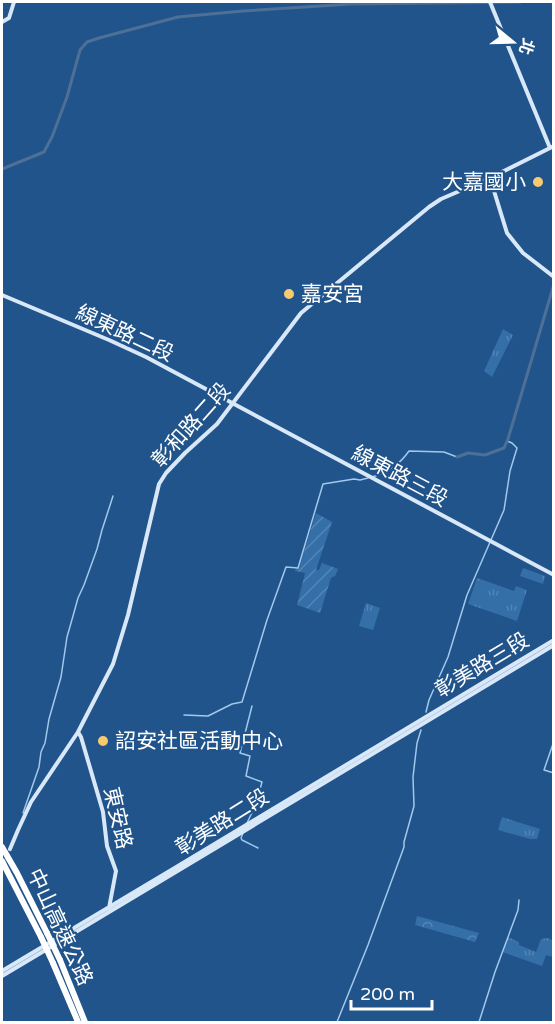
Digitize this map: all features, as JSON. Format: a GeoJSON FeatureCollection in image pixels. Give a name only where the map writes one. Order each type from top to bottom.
{"type":"FeatureCollection","features":[{"type":"Feature","properties":{"kind":"highway","name":"中山高速公路"},"geometry":{"type":"LineString","coordinates":[[2,847],[17,873],[86,1023]]}},
{"type":"Feature","properties":{"kind":"highway","name":"中山高速公路"},"geometry":{"type":"LineString","coordinates":[[2,861],[44,935]]}},
{"type":"Feature","properties":{"kind":"highway","name":"中山高速公路"},"geometry":{"type":"LineString","coordinates":[[56,962],[78,1023]]}},
{"type":"Feature","properties":{"kind":"main road"},"geometry":{"type":"LineString","coordinates":[[2,22],[9,18],[14,2]]}},
{"type":"Feature","properties":{"kind":"main road"},"geometry":{"type":"LineString","coordinates":[[490,2],[552,147]]}},
{"type":"Feature","properties":{"kind":"main road","name":"彰和路二段"},"geometry":{"type":"LineString","coordinates":[[10,849],[31,802],[78,732],[113,664],[128,615],[161,479],[208,433],[233,404],[301,313],[441,199],[552,147]]}},
{"type":"Feature","properties":{"kind":"main road"},"geometry":{"type":"LineString","coordinates":[[490,178],[507,233],[522,253],[554,277]]}},
{"type":"Feature","properties":{"kind":"main road","name":"線東路二段"},"geometry":{"type":"LineString","coordinates":[[2,295],[118,344],[233,404]]}},
{"type":"Feature","properties":{"kind":"main road","name":"線東路三段"},"geometry":{"type":"LineString","coordinates":[[233,404],[554,575]]}},
{"type":"Feature","properties":{"kind":"main road","name":"彰美路三段"},"geometry":{"type":"LineString","coordinates":[[426,719],[554,640]]}},
{"type":"Feature","properties":{"kind":"main road","name":"彰美路三段"},"geometry":{"type":"LineString","coordinates":[[426,719],[554,645]]}},
{"type":"Feature","properties":{"kind":"main road","name":"彰美路二段"},"geometry":{"type":"LineString","coordinates":[[35,954],[426,719]]}},
{"type":"Feature","properties":{"kind":"main road","name":"東安路"},"geometry":{"type":"LineString","coordinates":[[78,732],[103,812],[107,846],[116,871],[110,909]]}},
{"type":"Feature","properties":{"kind":"main road"},"geometry":{"type":"LineString","coordinates":[[2,970],[35,954]]}},
{"type":"Feature","properties":{"kind":"main road"},"geometry":{"type":"LineString","coordinates":[[2,976],[35,954]]}},
{"type":"Feature","properties":{"kind":"green space"},"geometry":{"type":"Polygon","coordinates":[[[503,329],[513,335],[492,377],[484,371],[503,329]]]}},
{"type":"Feature","properties":{"kind":"green space"},"geometry":{"type":"Polygon","coordinates":[[[316,513],[332,522],[316,570],[319,570],[322,563],[338,569],[335,576],[331,578],[320,613],[297,605],[305,573],[295,571],[299,568],[316,513]]]}},
{"type":"Feature","properties":{"kind":"green space"},"geometry":{"type":"Polygon","coordinates":[[[523,568],[545,576],[543,584],[520,576],[523,568]]]}},
{"type":"Feature","properties":{"kind":"green space"},"geometry":{"type":"Polygon","coordinates":[[[477,578],[514,591],[516,586],[527,590],[517,621],[468,604],[477,578]]]}},
{"type":"Feature","properties":{"kind":"green space"},"geometry":{"type":"Polygon","coordinates":[[[366,603],[380,608],[373,630],[359,626],[366,603]]]}},
{"type":"Feature","properties":{"kind":"green space"},"geometry":{"type":"Polygon","coordinates":[[[502,817],[540,829],[537,839],[498,830],[502,817]]]}},
{"type":"Feature","properties":{"kind":"green space"},"geometry":{"type":"Polygon","coordinates":[[[417,916],[479,933],[475,942],[415,925],[417,916]]]}},
{"type":"Feature","properties":{"kind":"green space"},"geometry":{"type":"Polygon","coordinates":[[[508,937],[519,942],[519,945],[536,952],[541,939],[548,938],[553,941],[553,957],[546,955],[542,966],[502,952],[508,937]]]}},
{"type":"Feature","properties":{"kind":"waterway"},"geometry":{"type":"LineString","coordinates":[[2,169],[44,152],[67,97],[80,50],[87,42],[99,38],[178,17],[243,11],[351,4],[521,2]]}},
{"type":"Feature","properties":{"kind":"waterway"},"geometry":{"type":"LineString","coordinates":[[457,457],[468,453],[485,455],[504,448],[554,284]]}},
{"type":"Feature","properties":{"kind":"waterway"},"geometry":{"type":"LineString","coordinates":[[426,712],[448,657],[467,595],[504,510],[510,471],[517,448],[507,441]]}},
{"type":"Feature","properties":{"kind":"waterway"},"geometry":{"type":"LineString","coordinates":[[372,477],[393,467],[409,451],[444,452],[457,457]]}},
{"type":"Feature","properties":{"kind":"waterway"},"geometry":{"type":"LineString","coordinates":[[184,715],[208,716],[232,704],[242,702],[286,567],[298,568],[323,484],[368,478]]}},
{"type":"Feature","properties":{"kind":"waterway"},"geometry":{"type":"LineString","coordinates":[[23,813],[39,767],[61,677],[67,637],[78,598],[97,549],[113,496]]}},
{"type":"Feature","properties":{"kind":"waterway"},"geometry":{"type":"LineString","coordinates":[[247,823],[256,804],[262,782],[246,776],[250,756],[240,753],[252,706]]}},
{"type":"Feature","properties":{"kind":"waterway"},"geometry":{"type":"LineString","coordinates":[[337,1022],[404,847],[414,806],[413,777],[421,730]]}},
{"type":"Feature","properties":{"kind":"waterway"},"geometry":{"type":"LineString","coordinates":[[554,741],[544,770],[554,773]]}},
{"type":"Feature","properties":{"kind":"waterway"},"geometry":{"type":"LineString","coordinates":[[243,833],[242,840],[258,848]]}},
{"type":"Feature","properties":{"kind":"waterway"},"geometry":{"type":"LineString","coordinates":[[479,1022],[518,910],[519,900]]}},
{"type":"Feature","properties":{"kind":"tunnel"},"geometry":{"type":"LineString","coordinates":[[2,868],[10,849]]}},
{"type":"Feature","properties":{"kind":"place","name":"大嘉國小"},"geometry":{"type":"Point","coordinates":[538,182]}},
{"type":"Feature","properties":{"kind":"place","name":"嘉安宮"},"geometry":{"type":"Point","coordinates":[289,294]}},
{"type":"Feature","properties":{"kind":"place","name":"詔安社區活動中心"},"geometry":{"type":"Point","coordinates":[103,741]}}]}
